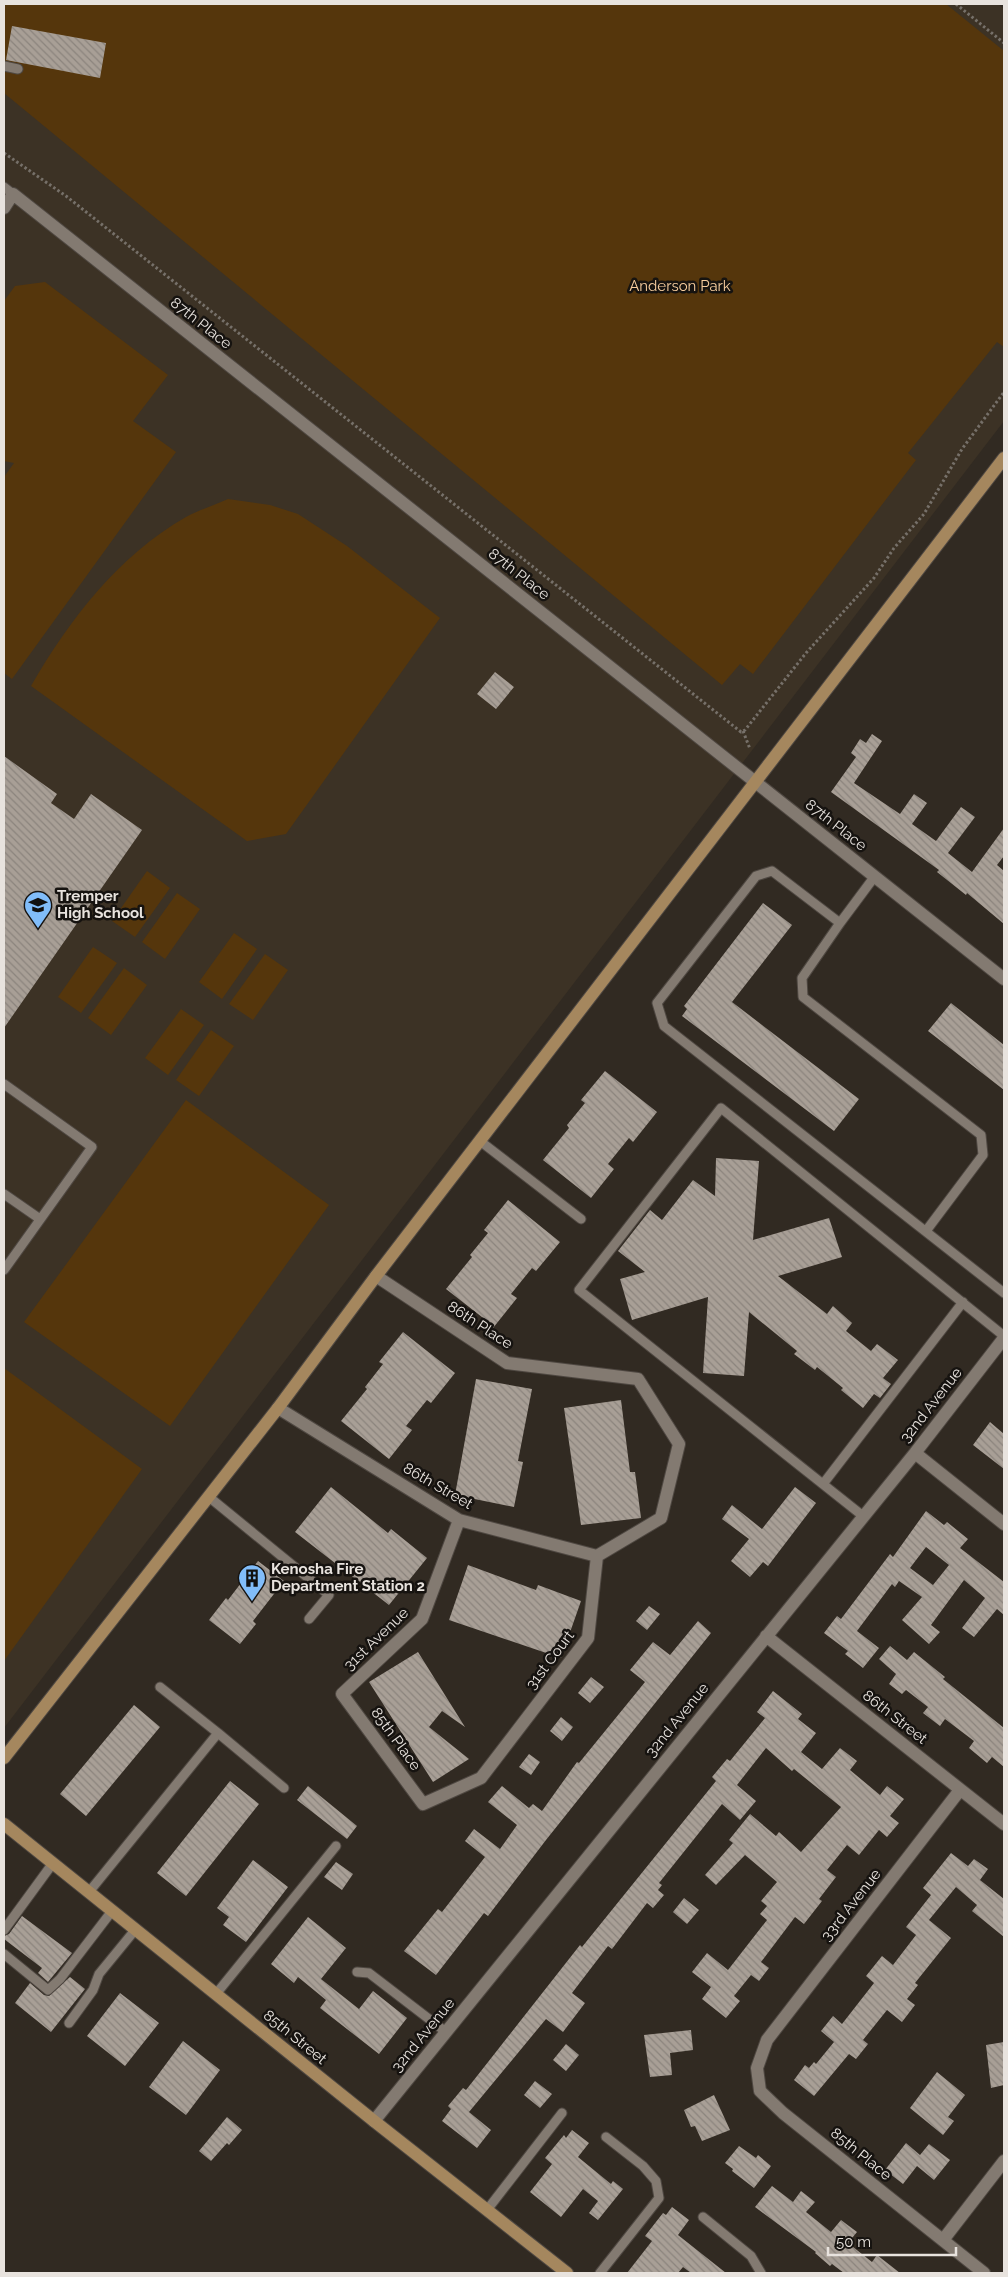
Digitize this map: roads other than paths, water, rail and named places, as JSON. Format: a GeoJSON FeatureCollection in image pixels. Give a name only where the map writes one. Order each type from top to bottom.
{"type":"FeatureCollection","features":[{"type":"Feature","properties":{"kind":"street"},"geometry":{"type":"LineString","coordinates":[[4,208],[8,191]]}},
{"type":"Feature","properties":{"kind":"street","name":"87th Place"},"geometry":{"type":"LineString","coordinates":[[8,191],[1004,979]]}},
{"type":"Feature","properties":{"kind":"street"},"geometry":{"type":"LineString","coordinates":[[4,1758],[278,1408],[376,1276],[1004,458]]}},
{"type":"Feature","properties":{"kind":"street","name":"86th Place"},"geometry":{"type":"LineString","coordinates":[[376,1276],[507,1363],[638,1379],[679,1444],[661,1518],[597,1556]]}},
{"type":"Feature","properties":{"kind":"street","name":"32nd Avenue"},"geometry":{"type":"LineString","coordinates":[[374,2121],[915,1453],[1004,1337]]}},
{"type":"Feature","properties":{"kind":"street","name":"86th Street"},"geometry":{"type":"LineString","coordinates":[[278,1408],[458,1520],[597,1556]]}},
{"type":"Feature","properties":{"kind":"street"},"geometry":{"type":"LineString","coordinates":[[915,1453],[1004,1524]]}},
{"type":"Feature","properties":{"kind":"street","name":"31st Avenue"},"geometry":{"type":"LineString","coordinates":[[342,1694],[422,1619],[458,1520]]}},
{"type":"Feature","properties":{"kind":"street","name":"31st Court"},"geometry":{"type":"LineString","coordinates":[[423,1804],[481,1778],[588,1638],[597,1556]]}},
{"type":"Feature","properties":{"kind":"street","name":"86th Street"},"geometry":{"type":"LineString","coordinates":[[766,1636],[1004,1824]]}},
{"type":"Feature","properties":{"kind":"street","name":"85th Place"},"geometry":{"type":"LineString","coordinates":[[342,1694],[423,1804]]}},
{"type":"Feature","properties":{"kind":"street","name":"33rd Avenue"},"geometry":{"type":"LineString","coordinates":[[767,2040],[960,1790]]}},
{"type":"Feature","properties":{"kind":"street","name":"85th Street"},"geometry":{"type":"LineString","coordinates":[[4,1824],[374,2121],[568,2273]]}},
{"type":"Feature","properties":{"kind":"street","name":"85th Place"},"geometry":{"type":"LineString","coordinates":[[767,2040],[757,2068],[760,2091],[783,2113],[984,2273]]}},
{"type":"Feature","properties":{"kind":"street"},"geometry":{"type":"LineString","coordinates":[[943,2240],[1004,2161]]}},
{"type":"Feature","properties":{"kind":"lane"},"geometry":{"type":"LineString","coordinates":[[4,66],[18,69]]}},
{"type":"Feature","properties":{"kind":"lane"},"geometry":{"type":"LineString","coordinates":[[840,924],[772,871],[756,876],[657,1003],[664,1026],[1004,1293]]}},
{"type":"Feature","properties":{"kind":"lane"},"geometry":{"type":"LineString","coordinates":[[875,876],[802,978],[803,996],[981,1135],[983,1155],[926,1231]]}},
{"type":"Feature","properties":{"kind":"lane"},"geometry":{"type":"LineString","coordinates":[[4,1084],[92,1147],[4,1270]]}},
{"type":"Feature","properties":{"kind":"lane"},"geometry":{"type":"LineString","coordinates":[[863,1516],[579,1290],[720,1108],[963,1302],[1004,1337]]}},
{"type":"Feature","properties":{"kind":"lane"},"geometry":{"type":"LineString","coordinates":[[480,1141],[581,1219]]}},
{"type":"Feature","properties":{"kind":"lane"},"geometry":{"type":"LineString","coordinates":[[4,1194],[40,1219]]}},
{"type":"Feature","properties":{"kind":"lane"},"geometry":{"type":"LineString","coordinates":[[822,1484],[963,1302]]}},
{"type":"Feature","properties":{"kind":"lane"},"geometry":{"type":"LineString","coordinates":[[208,1497],[329,1594],[309,1619]]}},
{"type":"Feature","properties":{"kind":"lane"},"geometry":{"type":"LineString","coordinates":[[160,1687],[284,1788]]}},
{"type":"Feature","properties":{"kind":"lane"},"geometry":{"type":"LineString","coordinates":[[89,1892],[218,1733]]}},
{"type":"Feature","properties":{"kind":"lane"},"geometry":{"type":"LineString","coordinates":[[216,1994],[336,1846]]}},
{"type":"Feature","properties":{"kind":"lane"},"geometry":{"type":"LineString","coordinates":[[4,1930],[53,1863]]}},
{"type":"Feature","properties":{"kind":"lane"},"geometry":{"type":"LineString","coordinates":[[4,1954],[48,1990],[57,1983],[112,1911]]}},
{"type":"Feature","properties":{"kind":"lane"},"geometry":{"type":"LineString","coordinates":[[69,2023],[93,1990],[100,1974],[135,1930]]}},
{"type":"Feature","properties":{"kind":"lane"},"geometry":{"type":"LineString","coordinates":[[357,1972],[369,1973],[446,2032]]}},
{"type":"Feature","properties":{"kind":"lane"},"geometry":{"type":"LineString","coordinates":[[487,2210],[562,2113]]}},
{"type":"Feature","properties":{"kind":"lane"},"geometry":{"type":"LineString","coordinates":[[600,2273],[659,2198],[656,2180],[643,2166],[606,2137]]}},
{"type":"Feature","properties":{"kind":"lane"},"geometry":{"type":"LineString","coordinates":[[703,2217],[751,2256],[761,2273]]}},
{"type":"Feature","properties":{"kind":"place","name":"Tremper High School"},"geometry":{"type":"Point","coordinates":[38,929]}},
{"type":"Feature","properties":{"kind":"place","name":"Kenosha Fire Department Station 2"},"geometry":{"type":"Point","coordinates":[252,1602]}},
{"type":"Feature","properties":{"kind":"park label","name":"Anderson Park"},"geometry":{"type":"Point","coordinates":[680,286]}}]}
